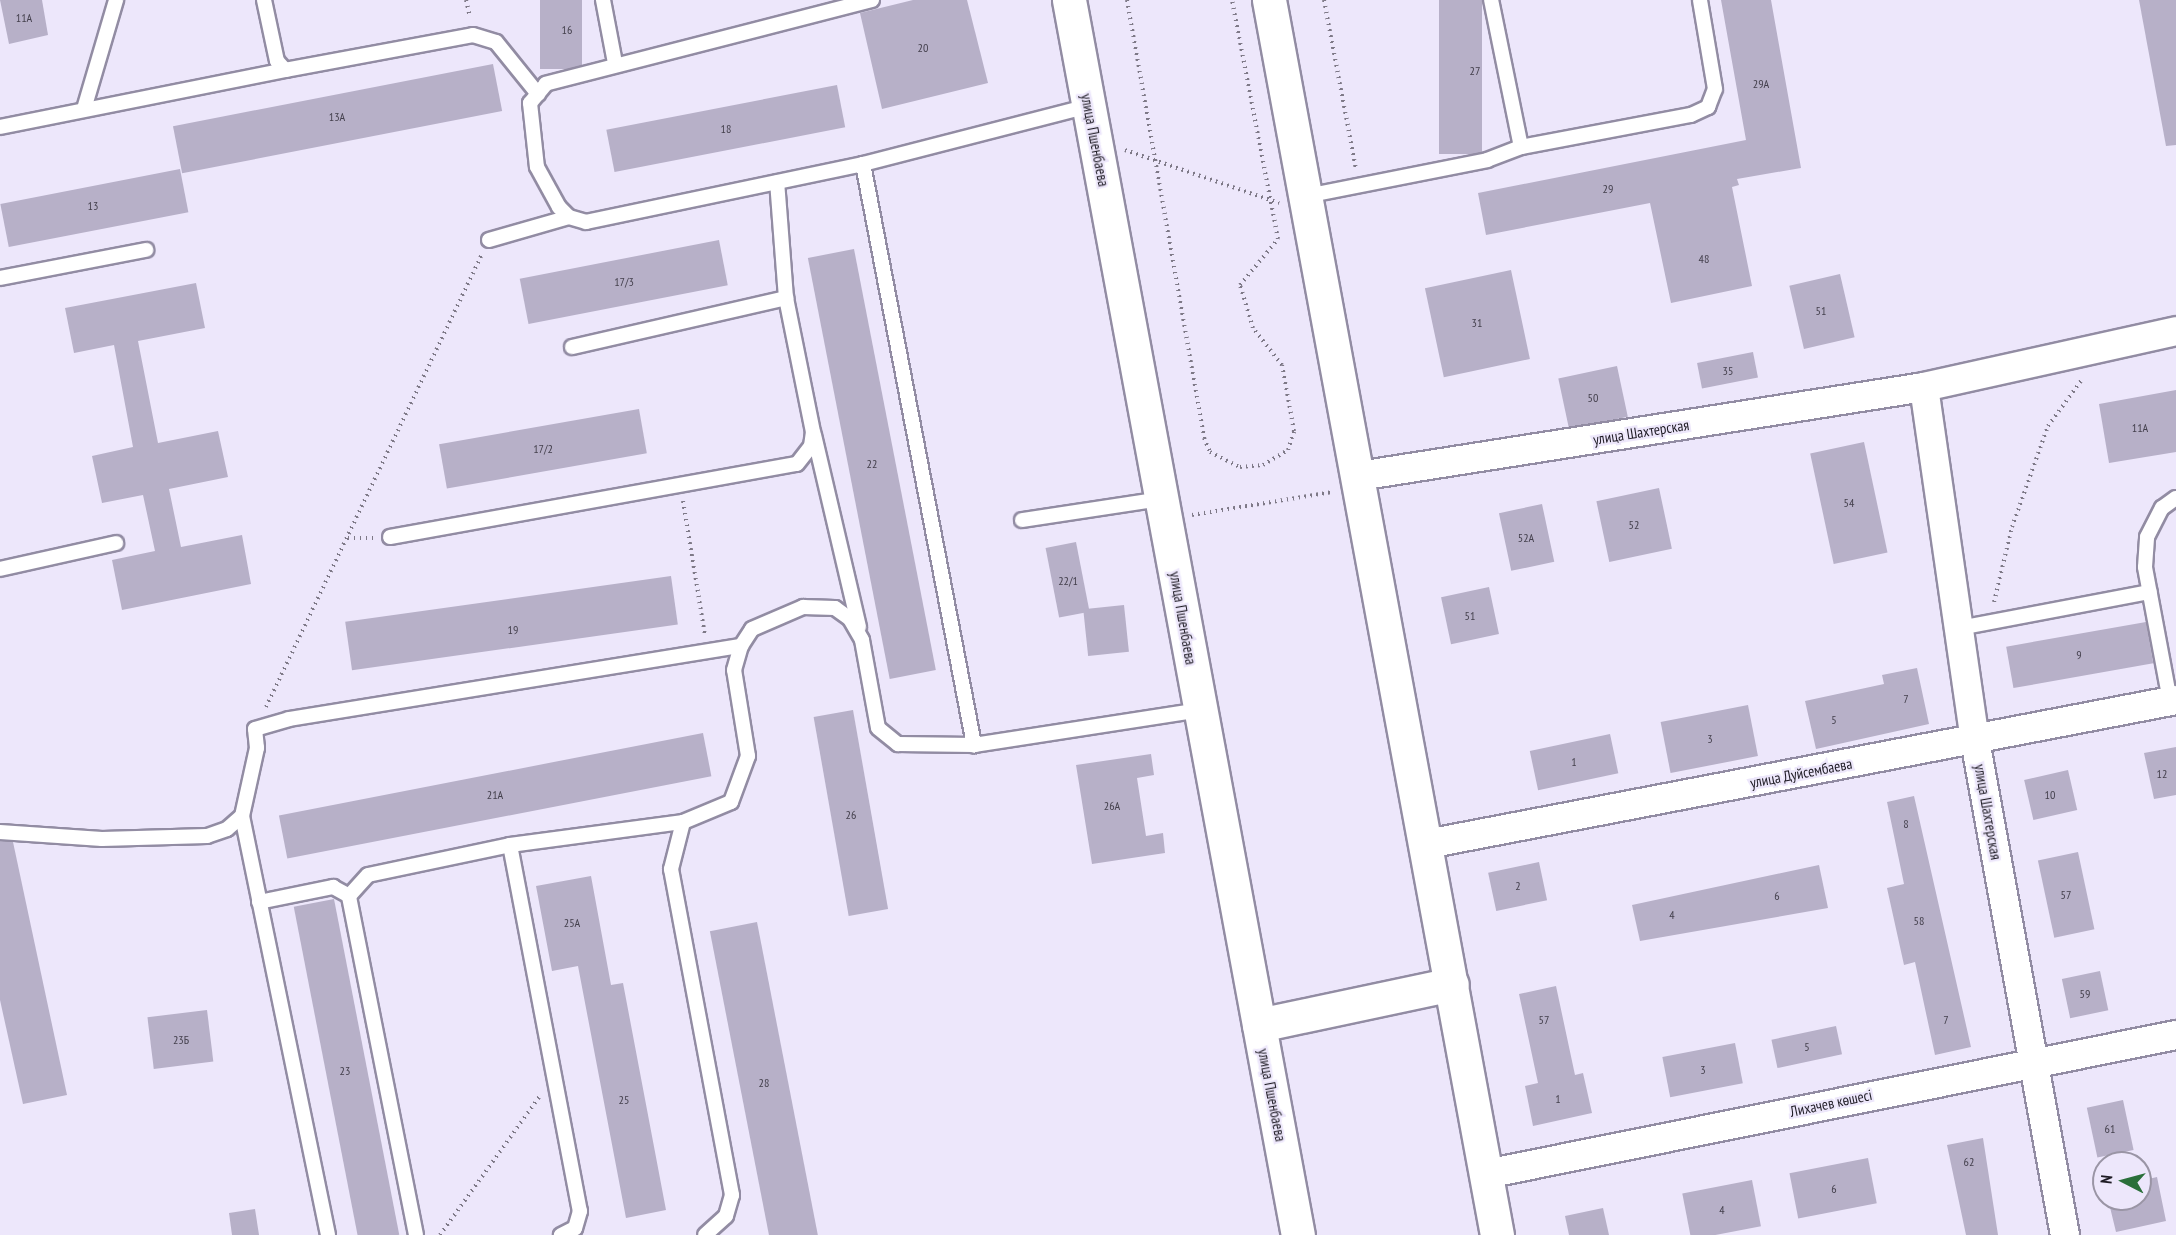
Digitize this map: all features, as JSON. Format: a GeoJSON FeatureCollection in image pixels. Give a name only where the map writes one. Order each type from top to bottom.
{"type":"FeatureCollection","features":[{"type":"Feature","properties":{"kind":"main road","name":"улица Пшенбаева"},"geometry":{"type":"LineString","coordinates":[[1069,0],[1298,1235]]}},
{"type":"Feature","properties":{"kind":"main road"},"geometry":{"type":"LineString","coordinates":[[1269,0],[1427,844],[1497,1235]]}},
{"type":"Feature","properties":{"kind":"main road"},"geometry":{"type":"LineString","coordinates":[[1259,1024],[1452,984]]}},
{"type":"Feature","properties":{"kind":"street","name":"улица Шахтерская"},"geometry":{"type":"LineString","coordinates":[[1360,482],[1924,387],[2176,331]]}},
{"type":"Feature","properties":{"kind":"street","name":"улица Шахтерская"},"geometry":{"type":"LineString","coordinates":[[1924,387],[1976,740],[2065,1235]]}},
{"type":"Feature","properties":{"kind":"street","name":"улица Дуйсембаева"},"geometry":{"type":"LineString","coordinates":[[1427,844],[1976,740],[2173,700]]}},
{"type":"Feature","properties":{"kind":"street","name":"Лихачев көшесі"},"geometry":{"type":"LineString","coordinates":[[1486,1174],[2176,1035]]}},
{"type":"Feature","properties":{"kind":"lane"},"geometry":{"type":"LineString","coordinates":[[84,109],[116,0]]}},
{"type":"Feature","properties":{"kind":"lane"},"geometry":{"type":"LineString","coordinates":[[264,0],[277,61],[285,70]]}},
{"type":"Feature","properties":{"kind":"lane"},"geometry":{"type":"LineString","coordinates":[[603,0],[615,63]]}},
{"type":"Feature","properties":{"kind":"lane"},"geometry":{"type":"LineString","coordinates":[[569,218],[537,167],[531,102],[546,84],[829,5],[872,0]]}},
{"type":"Feature","properties":{"kind":"lane"},"geometry":{"type":"LineString","coordinates":[[1491,0],[1521,147]]}},
{"type":"Feature","properties":{"kind":"lane"},"geometry":{"type":"LineString","coordinates":[[1307,201],[1359,185],[1486,160],[1521,147],[1691,115],[1708,107],[1716,88],[1700,0]]}},
{"type":"Feature","properties":{"kind":"lane"},"geometry":{"type":"LineString","coordinates":[[0,127],[473,35],[496,42],[538,94]]}},
{"type":"Feature","properties":{"kind":"lane"},"geometry":{"type":"LineString","coordinates":[[489,240],[569,218],[586,222],[863,164],[1089,106]]}},
{"type":"Feature","properties":{"kind":"lane"},"geometry":{"type":"LineString","coordinates":[[863,164],[974,746]]}},
{"type":"Feature","properties":{"kind":"lane"},"geometry":{"type":"LineString","coordinates":[[777,182],[786,298],[813,432],[862,640],[878,728],[898,744],[974,746],[1200,710]]}},
{"type":"Feature","properties":{"kind":"lane"},"geometry":{"type":"LineString","coordinates":[[0,278],[146,250]]}},
{"type":"Feature","properties":{"kind":"lane"},"geometry":{"type":"LineString","coordinates":[[572,347],[786,298]]}},
{"type":"Feature","properties":{"kind":"lane"},"geometry":{"type":"LineString","coordinates":[[390,537],[797,464],[811,446],[813,432]]}},
{"type":"Feature","properties":{"kind":"lane"},"geometry":{"type":"LineString","coordinates":[[2173,700],[2145,567],[2147,537],[2162,507],[2176,498]]}},
{"type":"Feature","properties":{"kind":"lane"},"geometry":{"type":"LineString","coordinates":[[1022,520],[1163,509]]}},
{"type":"Feature","properties":{"kind":"lane"},"geometry":{"type":"LineString","coordinates":[[0,569],[117,543]]}},
{"type":"Feature","properties":{"kind":"lane"},"geometry":{"type":"LineString","coordinates":[[1959,628],[2150,592]]}},
{"type":"Feature","properties":{"kind":"lane"},"geometry":{"type":"LineString","coordinates":[[349,896],[368,875],[510,845],[683,822],[731,802],[742,778],[747,739],[734,670],[741,646],[752,629],[803,607],[835,608],[850,619],[862,640]]}},
{"type":"Feature","properties":{"kind":"lane"},"geometry":{"type":"LineString","coordinates":[[328,1235],[242,816],[257,748],[255,729],[289,719],[741,646]]}},
{"type":"Feature","properties":{"kind":"lane"},"geometry":{"type":"LineString","coordinates":[[0,832],[102,838],[207,836],[227,829],[242,816]]}},
{"type":"Feature","properties":{"kind":"lane"},"geometry":{"type":"LineString","coordinates":[[683,822],[671,869],[732,1195],[726,1216],[705,1235]]}},
{"type":"Feature","properties":{"kind":"lane"},"geometry":{"type":"LineString","coordinates":[[510,845],[580,1211],[578,1223],[561,1235]]}},
{"type":"Feature","properties":{"kind":"lane"},"geometry":{"type":"LineString","coordinates":[[259,902],[333,887],[349,896],[416,1235]]}},
{"type":"Feature","properties":{"kind":"lane"},"geometry":{"type":"LineString","coordinates":[[578,1223],[587,1235]]}},
{"type":"Feature","properties":{"kind":"path"},"geometry":{"type":"LineString","coordinates":[[1127,0],[1204,438],[1210,452],[1240,467],[1263,465],[1288,450],[1294,431],[1282,365],[1253,328],[1240,285],[1278,239],[1267,202],[1232,0]]}},
{"type":"Feature","properties":{"kind":"path"},"geometry":{"type":"LineString","coordinates":[[1324,0],[1359,185]]}},
{"type":"Feature","properties":{"kind":"path"},"geometry":{"type":"LineString","coordinates":[[1157,164],[1267,202],[1307,201]]}},
{"type":"Feature","properties":{"kind":"path"},"geometry":{"type":"LineString","coordinates":[[255,729],[489,240]]}},
{"type":"Feature","properties":{"kind":"path"},"geometry":{"type":"LineString","coordinates":[[1987,623],[2012,527],[2048,426],[2109,346]]}},
{"type":"Feature","properties":{"kind":"path"},"geometry":{"type":"LineString","coordinates":[[1163,509],[1360,482]]}},
{"type":"Feature","properties":{"kind":"path"},"geometry":{"type":"LineString","coordinates":[[681,485],[708,651]]}},
{"type":"Feature","properties":{"kind":"path"},"geometry":{"type":"LineString","coordinates":[[348,538],[390,537]]}},
{"type":"Feature","properties":{"kind":"path"},"geometry":{"type":"LineString","coordinates":[[440,1235],[554,1077]]}},
{"type":"Feature","properties":{"kind":"building"},"geometry":{"type":"Polygon","coordinates":[[[0,0],[42,0],[48,35],[9,44],[0,0]]]}},
{"type":"Feature","properties":{"kind":"building"},"geometry":{"type":"Polygon","coordinates":[[[540,0],[582,0],[582,69],[540,69],[540,0]]]}},
{"type":"Feature","properties":{"kind":"building"},"geometry":{"type":"Polygon","coordinates":[[[913,0],[967,0],[988,83],[882,109],[860,13],[913,0]]]}},
{"type":"Feature","properties":{"kind":"building"},"geometry":{"type":"Polygon","coordinates":[[[1439,0],[1482,0],[1482,154],[1439,154],[1439,0]]]}},
{"type":"Feature","properties":{"kind":"building"},"geometry":{"type":"Polygon","coordinates":[[[1721,0],[1771,0],[1801,168],[1737,179],[1739,185],[1732,187],[1752,286],[1671,303],[1650,203],[1486,235],[1478,193],[1746,140],[1721,0]]]}},
{"type":"Feature","properties":{"kind":"building"},"geometry":{"type":"Polygon","coordinates":[[[2139,0],[2176,0],[2176,145],[2166,146],[2139,0]]]}},
{"type":"Feature","properties":{"kind":"building"},"geometry":{"type":"Polygon","coordinates":[[[493,64],[502,111],[182,173],[173,126],[493,64]]]}},
{"type":"Feature","properties":{"kind":"building"},"geometry":{"type":"Polygon","coordinates":[[[837,85],[845,127],[615,172],[606,130],[837,85]]]}},
{"type":"Feature","properties":{"kind":"building"},"geometry":{"type":"Polygon","coordinates":[[[180,169],[188,212],[9,247],[0,204],[180,169]]]}},
{"type":"Feature","properties":{"kind":"building"},"geometry":{"type":"Polygon","coordinates":[[[719,240],[728,285],[529,324],[520,279],[719,240]]]}},
{"type":"Feature","properties":{"kind":"building"},"geometry":{"type":"Polygon","coordinates":[[[854,249],[936,670],[890,679],[808,258],[854,249]]]}},
{"type":"Feature","properties":{"kind":"building"},"geometry":{"type":"Polygon","coordinates":[[[1511,270],[1530,359],[1444,377],[1425,288],[1511,270]]]}},
{"type":"Feature","properties":{"kind":"building"},"geometry":{"type":"Polygon","coordinates":[[[1840,274],[1855,337],[1804,349],[1789,286],[1840,274]]]}},
{"type":"Feature","properties":{"kind":"building"},"geometry":{"type":"Polygon","coordinates":[[[196,283],[205,328],[138,341],[158,443],[218,431],[228,477],[169,489],[181,547],[242,535],[251,584],[122,610],[112,560],[155,551],[143,495],[102,503],[92,456],[133,447],[114,345],[74,353],[65,308],[196,283]]]}},
{"type":"Feature","properties":{"kind":"building"},"geometry":{"type":"Polygon","coordinates":[[[1753,352],[1758,378],[1702,388],[1697,363],[1753,352]]]}},
{"type":"Feature","properties":{"kind":"building"},"geometry":{"type":"Polygon","coordinates":[[[1617,366],[1628,417],[1569,429],[1558,378],[1617,366]]]}},
{"type":"Feature","properties":{"kind":"building"},"geometry":{"type":"Polygon","coordinates":[[[2176,390],[2176,452],[2109,463],[2099,404],[2176,390]]]}},
{"type":"Feature","properties":{"kind":"building"},"geometry":{"type":"Polygon","coordinates":[[[639,409],[647,453],[447,489],[439,444],[639,409]]]}},
{"type":"Feature","properties":{"kind":"building"},"geometry":{"type":"Polygon","coordinates":[[[1864,442],[1887,553],[1834,564],[1810,453],[1864,442]]]}},
{"type":"Feature","properties":{"kind":"building"},"geometry":{"type":"Polygon","coordinates":[[[1659,488],[1672,549],[1609,562],[1596,501],[1659,488]]]}},
{"type":"Feature","properties":{"kind":"building"},"geometry":{"type":"Polygon","coordinates":[[[1542,504],[1554,562],[1511,571],[1499,513],[1542,504]]]}},
{"type":"Feature","properties":{"kind":"building"},"geometry":{"type":"Polygon","coordinates":[[[1076,542],[1090,612],[1059,618],[1046,548],[1076,542]]]}},
{"type":"Feature","properties":{"kind":"building"},"geometry":{"type":"Polygon","coordinates":[[[671,576],[678,625],[352,670],[345,622],[671,576]]]}},
{"type":"Feature","properties":{"kind":"building"},"geometry":{"type":"Polygon","coordinates":[[[1489,587],[1499,634],[1451,644],[1441,597],[1489,587]]]}},
{"type":"Feature","properties":{"kind":"building"},"geometry":{"type":"Polygon","coordinates":[[[1124,605],[1129,652],[1088,656],[1083,609],[1124,605]]]}},
{"type":"Feature","properties":{"kind":"building"},"geometry":{"type":"Polygon","coordinates":[[[2146,622],[2153,663],[2013,688],[2006,647],[2146,622]]]}},
{"type":"Feature","properties":{"kind":"building"},"geometry":{"type":"Polygon","coordinates":[[[1917,668],[1929,724],[1816,749],[1805,701],[1884,684],[1882,675],[1917,668]]]}},
{"type":"Feature","properties":{"kind":"building"},"geometry":{"type":"Polygon","coordinates":[[[1748,705],[1758,756],[1671,773],[1661,722],[1748,705]]]}},
{"type":"Feature","properties":{"kind":"building"},"geometry":{"type":"Polygon","coordinates":[[[853,710],[888,909],[849,916],[814,717],[853,710]]]}},
{"type":"Feature","properties":{"kind":"building"},"geometry":{"type":"Polygon","coordinates":[[[703,733],[711,776],[287,859],[279,815],[703,733]]]}},
{"type":"Feature","properties":{"kind":"building"},"geometry":{"type":"Polygon","coordinates":[[[1610,734],[1618,773],[1538,790],[1530,751],[1610,734]]]}},
{"type":"Feature","properties":{"kind":"building"},"geometry":{"type":"Polygon","coordinates":[[[2176,747],[2176,795],[2154,799],[2144,753],[2176,747]]]}},
{"type":"Feature","properties":{"kind":"building"},"geometry":{"type":"Polygon","coordinates":[[[1151,754],[1154,775],[1137,778],[1146,836],[1163,833],[1165,853],[1092,864],[1076,765],[1151,754]]]}},
{"type":"Feature","properties":{"kind":"building"},"geometry":{"type":"Polygon","coordinates":[[[2068,770],[2077,810],[2033,820],[2024,780],[2068,770]]]}},
{"type":"Feature","properties":{"kind":"building"},"geometry":{"type":"Polygon","coordinates":[[[1914,796],[1971,1047],[1935,1055],[1915,962],[1904,965],[1887,888],[1904,884],[1887,802],[1914,796]]]}},
{"type":"Feature","properties":{"kind":"building"},"geometry":{"type":"Polygon","coordinates":[[[0,841],[13,842],[67,1095],[23,1104],[0,1000],[0,841]]]}},
{"type":"Feature","properties":{"kind":"building"},"geometry":{"type":"Polygon","coordinates":[[[2078,852],[2094,929],[2054,938],[2038,861],[2078,852]]]}},
{"type":"Feature","properties":{"kind":"building"},"geometry":{"type":"Polygon","coordinates":[[[1539,862],[1547,900],[1496,911],[1488,873],[1539,862]]]}},
{"type":"Feature","properties":{"kind":"building"},"geometry":{"type":"Polygon","coordinates":[[[1819,865],[1828,908],[1640,941],[1632,905],[1819,865]]]}},
{"type":"Feature","properties":{"kind":"building"},"geometry":{"type":"Polygon","coordinates":[[[591,876],[611,985],[623,983],[666,1210],[626,1218],[578,966],[552,971],[536,886],[591,876]]]}},
{"type":"Feature","properties":{"kind":"building"},"geometry":{"type":"Polygon","coordinates":[[[334,899],[399,1235],[358,1235],[294,907],[334,899]]]}},
{"type":"Feature","properties":{"kind":"building"},"geometry":{"type":"Polygon","coordinates":[[[757,922],[818,1235],[769,1235],[710,931],[757,922]]]}},
{"type":"Feature","properties":{"kind":"building"},"geometry":{"type":"Polygon","coordinates":[[[2100,971],[2108,1010],[2070,1018],[2062,979],[2100,971]]]}},
{"type":"Feature","properties":{"kind":"building"},"geometry":{"type":"Polygon","coordinates":[[[1556,986],[1575,1075],[1583,1073],[1592,1113],[1533,1126],[1525,1086],[1538,1083],[1519,994],[1556,986]]]}},
{"type":"Feature","properties":{"kind":"building"},"geometry":{"type":"Polygon","coordinates":[[[207,1010],[213,1062],[154,1069],[147,1017],[207,1010]]]}},
{"type":"Feature","properties":{"kind":"building"},"geometry":{"type":"Polygon","coordinates":[[[1836,1026],[1842,1054],[1777,1068],[1771,1040],[1836,1026]]]}},
{"type":"Feature","properties":{"kind":"building"},"geometry":{"type":"Polygon","coordinates":[[[1735,1043],[1743,1083],[1670,1097],[1662,1057],[1735,1043]]]}},
{"type":"Feature","properties":{"kind":"building"},"geometry":{"type":"Polygon","coordinates":[[[2123,1100],[2134,1150],[2096,1151],[2087,1108],[2123,1100]]]}},
{"type":"Feature","properties":{"kind":"building"},"geometry":{"type":"Polygon","coordinates":[[[1983,1138],[1998,1235],[1966,1235],[1947,1145],[1983,1138]]]}},
{"type":"Feature","properties":{"kind":"building"},"geometry":{"type":"Polygon","coordinates":[[[1868,1158],[1877,1203],[1798,1218],[1789,1173],[1868,1158]]]}},
{"type":"Feature","properties":{"kind":"building"},"geometry":{"type":"Polygon","coordinates":[[[2157,1177],[2166,1221],[2116,1232],[2111,1211],[2152,1211],[2152,1178],[2157,1177]]]}},
{"type":"Feature","properties":{"kind":"building"},"geometry":{"type":"Polygon","coordinates":[[[1752,1180],[1761,1226],[1715,1235],[1690,1235],[1682,1194],[1752,1180]]]}},
{"type":"Feature","properties":{"kind":"building"},"geometry":{"type":"Polygon","coordinates":[[[1603,1208],[1609,1235],[1569,1235],[1565,1216],[1603,1208]]]}},
{"type":"Feature","properties":{"kind":"building"},"geometry":{"type":"Polygon","coordinates":[[[255,1209],[259,1235],[232,1235],[229,1213],[255,1209]]]}}]}
